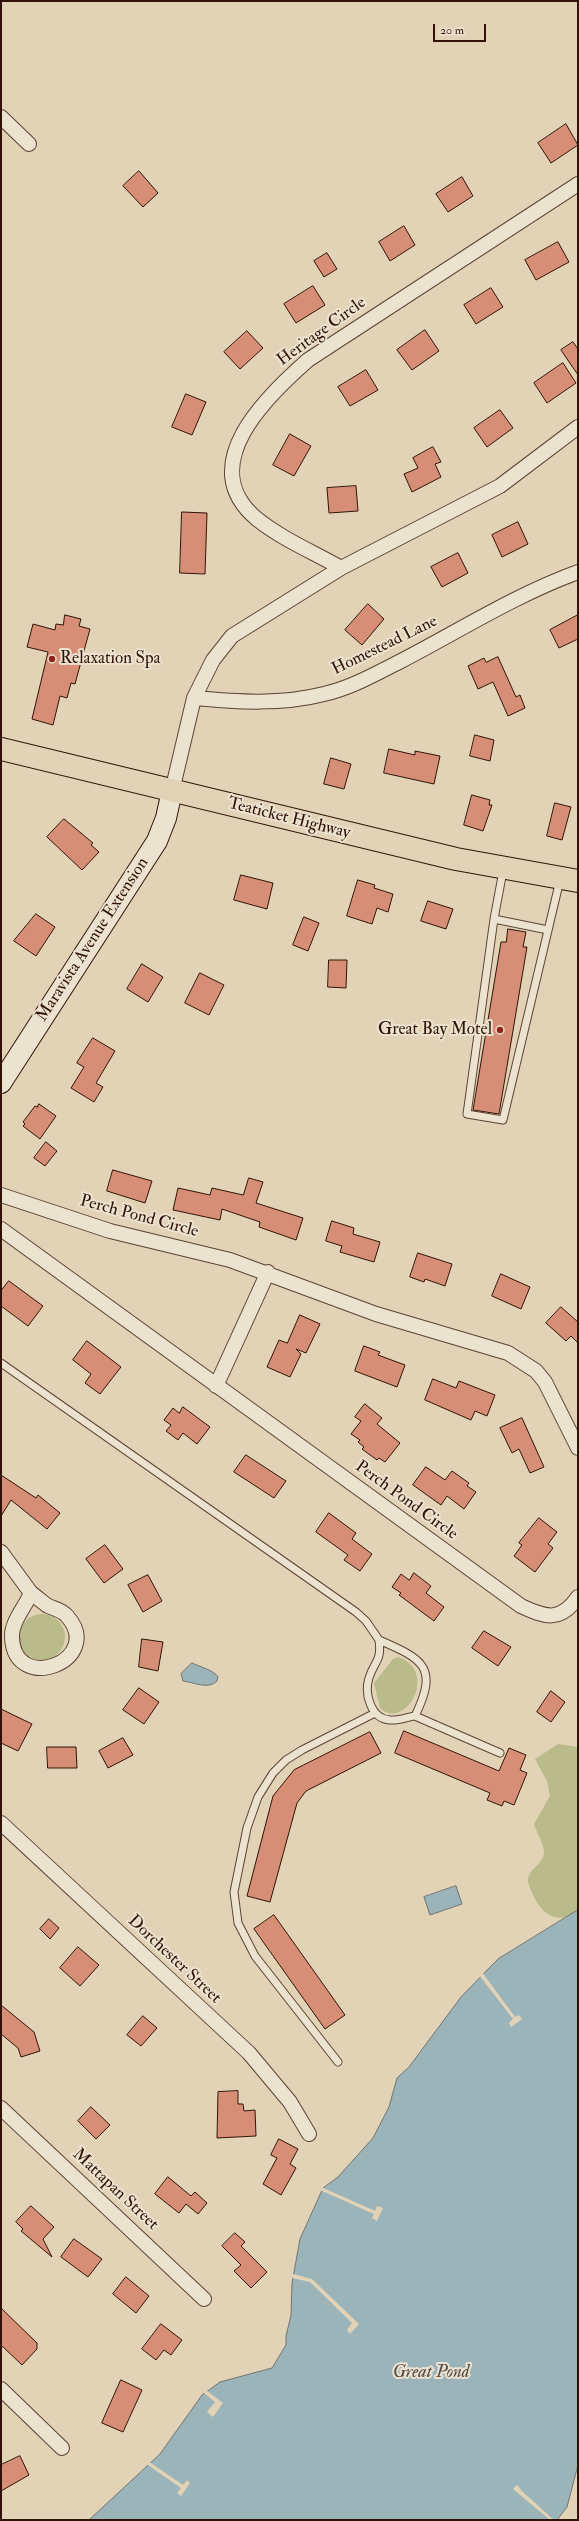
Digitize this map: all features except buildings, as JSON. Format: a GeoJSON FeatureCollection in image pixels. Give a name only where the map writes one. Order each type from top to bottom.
{"type":"FeatureCollection","features":[{"type":"Feature","properties":{"kind":"main road","name":"Teaticket Highway"},"geometry":{"type":"LineString","coordinates":[[1,750],[456,859],[569,880]]}},
{"type":"Feature","properties":{"kind":"main road","name":"Maravista Avenue Extension"},"geometry":{"type":"LineString","coordinates":[[1,1083],[151,851],[162,829],[172,791]]}},
{"type":"Feature","properties":{"kind":"street"},"geometry":{"type":"LineString","coordinates":[[1,117],[29,144]]}},
{"type":"Feature","properties":{"kind":"street","name":"Heritage Circle"},"geometry":{"type":"LineString","coordinates":[[341,568],[271,529],[245,506],[238,494],[232,467],[240,439],[249,423],[281,384],[308,360],[578,184]]}},
{"type":"Feature","properties":{"kind":"street"},"geometry":{"type":"LineString","coordinates":[[172,791],[194,698],[212,660],[232,636],[341,568],[500,486],[578,427]]}},
{"type":"Feature","properties":{"kind":"street","name":"Homestead Lane"},"geometry":{"type":"LineString","coordinates":[[194,698],[244,702],[283,702],[337,690],[422,650],[537,588],[578,572]]}},
{"type":"Feature","properties":{"kind":"street","name":"Perch Pond Circle"},"geometry":{"type":"LineString","coordinates":[[1,1195],[110,1231],[230,1260],[268,1272],[376,1314],[508,1353],[536,1371],[545,1382],[578,1448]]}},
{"type":"Feature","properties":{"kind":"street","name":"Perch Pond Circle"},"geometry":{"type":"LineString","coordinates":[[1,1230],[520,1606],[549,1617],[562,1614],[578,1597]]}},
{"type":"Feature","properties":{"kind":"street"},"geometry":{"type":"LineString","coordinates":[[216,1386],[268,1272]]}},
{"type":"Feature","properties":{"kind":"street"},"geometry":{"type":"LineString","coordinates":[[1,1552],[31,1593],[66,1615],[72,1624],[75,1633],[75,1643],[71,1652],[57,1666],[36,1668],[26,1664],[18,1656],[13,1647],[12,1636],[14,1625],[31,1593]]}},
{"type":"Feature","properties":{"kind":"street","name":"Dorchester Street"},"geometry":{"type":"LineString","coordinates":[[1,1823],[249,2053],[290,2102],[309,2134]]}},
{"type":"Feature","properties":{"kind":"street","name":"Mattapan Street"},"geometry":{"type":"LineString","coordinates":[[1,2108],[204,2298]]}},
{"type":"Feature","properties":{"kind":"street"},"geometry":{"type":"LineString","coordinates":[[1,2389],[62,2448]]}},
{"type":"Feature","properties":{"kind":"lane"},"geometry":{"type":"LineString","coordinates":[[504,868],[494,919],[467,1114],[503,1120],[548,930],[569,880]]}},
{"type":"Feature","properties":{"kind":"lane"},"geometry":{"type":"LineString","coordinates":[[494,919],[548,930]]}},
{"type":"Feature","properties":{"kind":"lane"},"geometry":{"type":"LineString","coordinates":[[1,1363],[356,1612],[366,1621],[380,1640],[412,1655],[424,1669],[427,1681],[426,1691],[415,1716]]}},
{"type":"Feature","properties":{"kind":"lane"},"geometry":{"type":"LineString","coordinates":[[380,1640],[381,1651],[378,1662],[368,1682],[370,1702],[375,1713],[383,1719],[391,1720],[415,1716],[500,1754]]}},
{"type":"Feature","properties":{"kind":"lane"},"geometry":{"type":"LineString","coordinates":[[338,2062],[255,1956],[238,1923],[234,1892],[247,1828],[258,1797],[273,1773],[286,1760],[302,1750],[375,1713]]}},
{"type":"Feature","properties":{"kind":"green space"},"geometry":{"type":"Polygon","coordinates":[[[42,1614],[55,1618],[61,1624],[65,1637],[61,1650],[55,1656],[42,1660],[29,1656],[23,1650],[19,1637],[23,1624],[29,1618],[42,1614]]]}},
{"type":"Feature","properties":{"kind":"green space"},"geometry":{"type":"Polygon","coordinates":[[[398,1657],[410,1664],[416,1674],[417,1686],[414,1697],[408,1706],[399,1712],[390,1713],[380,1708],[374,1683],[393,1659],[398,1657]]]}},
{"type":"Feature","properties":{"kind":"green space"},"geometry":{"type":"Polygon","coordinates":[[[558,1744],[578,1747],[578,1910],[571,1915],[557,1918],[551,1916],[540,1907],[532,1893],[528,1881],[530,1873],[543,1857],[543,1846],[534,1824],[550,1796],[547,1781],[535,1759],[558,1744]]]}},
{"type":"Feature","properties":{"kind":"water"},"geometry":{"type":"Polygon","coordinates":[[[192,1663],[213,1672],[218,1677],[217,1681],[209,1685],[200,1685],[183,1681],[181,1674],[192,1663]]]}},
{"type":"Feature","properties":{"kind":"water"},"geometry":{"type":"Polygon","coordinates":[[[456,1886],[462,1904],[430,1915],[424,1897],[456,1886]]]}},
{"type":"Feature","properties":{"kind":"water","name":"Great Pond"},"geometry":{"type":"Polygon","coordinates":[[[578,1910],[578,2465],[567,2507],[557,2520],[89,2520],[160,2454],[202,2395],[220,2382],[272,2368],[286,2345],[286,2336],[291,2315],[292,2283],[300,2239],[323,2188],[338,2177],[373,2138],[389,2107],[397,2078],[409,2067],[461,1997],[498,1959],[578,1910]]]}},
{"type":"Feature","properties":{"kind":"pier"},"geometry":{"type":"Polygon","coordinates":[[[482,1972],[515,2017],[519,2015],[522,2019],[511,2027],[509,2023],[513,2019],[479,1975],[482,1972]]]}},
{"type":"Feature","properties":{"kind":"pier"},"geometry":{"type":"Polygon","coordinates":[[[321,2187],[375,2211],[377,2206],[383,2208],[377,2221],[372,2218],[374,2214],[320,2190],[321,2187]]]}},
{"type":"Feature","properties":{"kind":"pier"},"geometry":{"type":"Polygon","coordinates":[[[293,2274],[312,2279],[359,2324],[350,2334],[347,2330],[352,2323],[310,2282],[292,2278],[293,2274]]]}},
{"type":"Feature","properties":{"kind":"pier"},"geometry":{"type":"Polygon","coordinates":[[[206,2390],[223,2403],[213,2417],[207,2412],[215,2402],[203,2392],[206,2390]]]}},
{"type":"Feature","properties":{"kind":"pier"},"geometry":{"type":"Polygon","coordinates":[[[148,2461],[183,2485],[187,2480],[190,2483],[181,2496],[177,2493],[181,2488],[145,2463],[148,2461]]]}},
{"type":"Feature","properties":{"kind":"pier"},"geometry":{"type":"Polygon","coordinates":[[[517,2485],[554,2520],[550,2520],[513,2489],[517,2485]]]}},
{"type":"Feature","properties":{"kind":"place","name":"Relaxation Spa"},"geometry":{"type":"Point","coordinates":[52,659]}},
{"type":"Feature","properties":{"kind":"place","name":"Great Bay Motel"},"geometry":{"type":"Point","coordinates":[500,1030]}}]}
